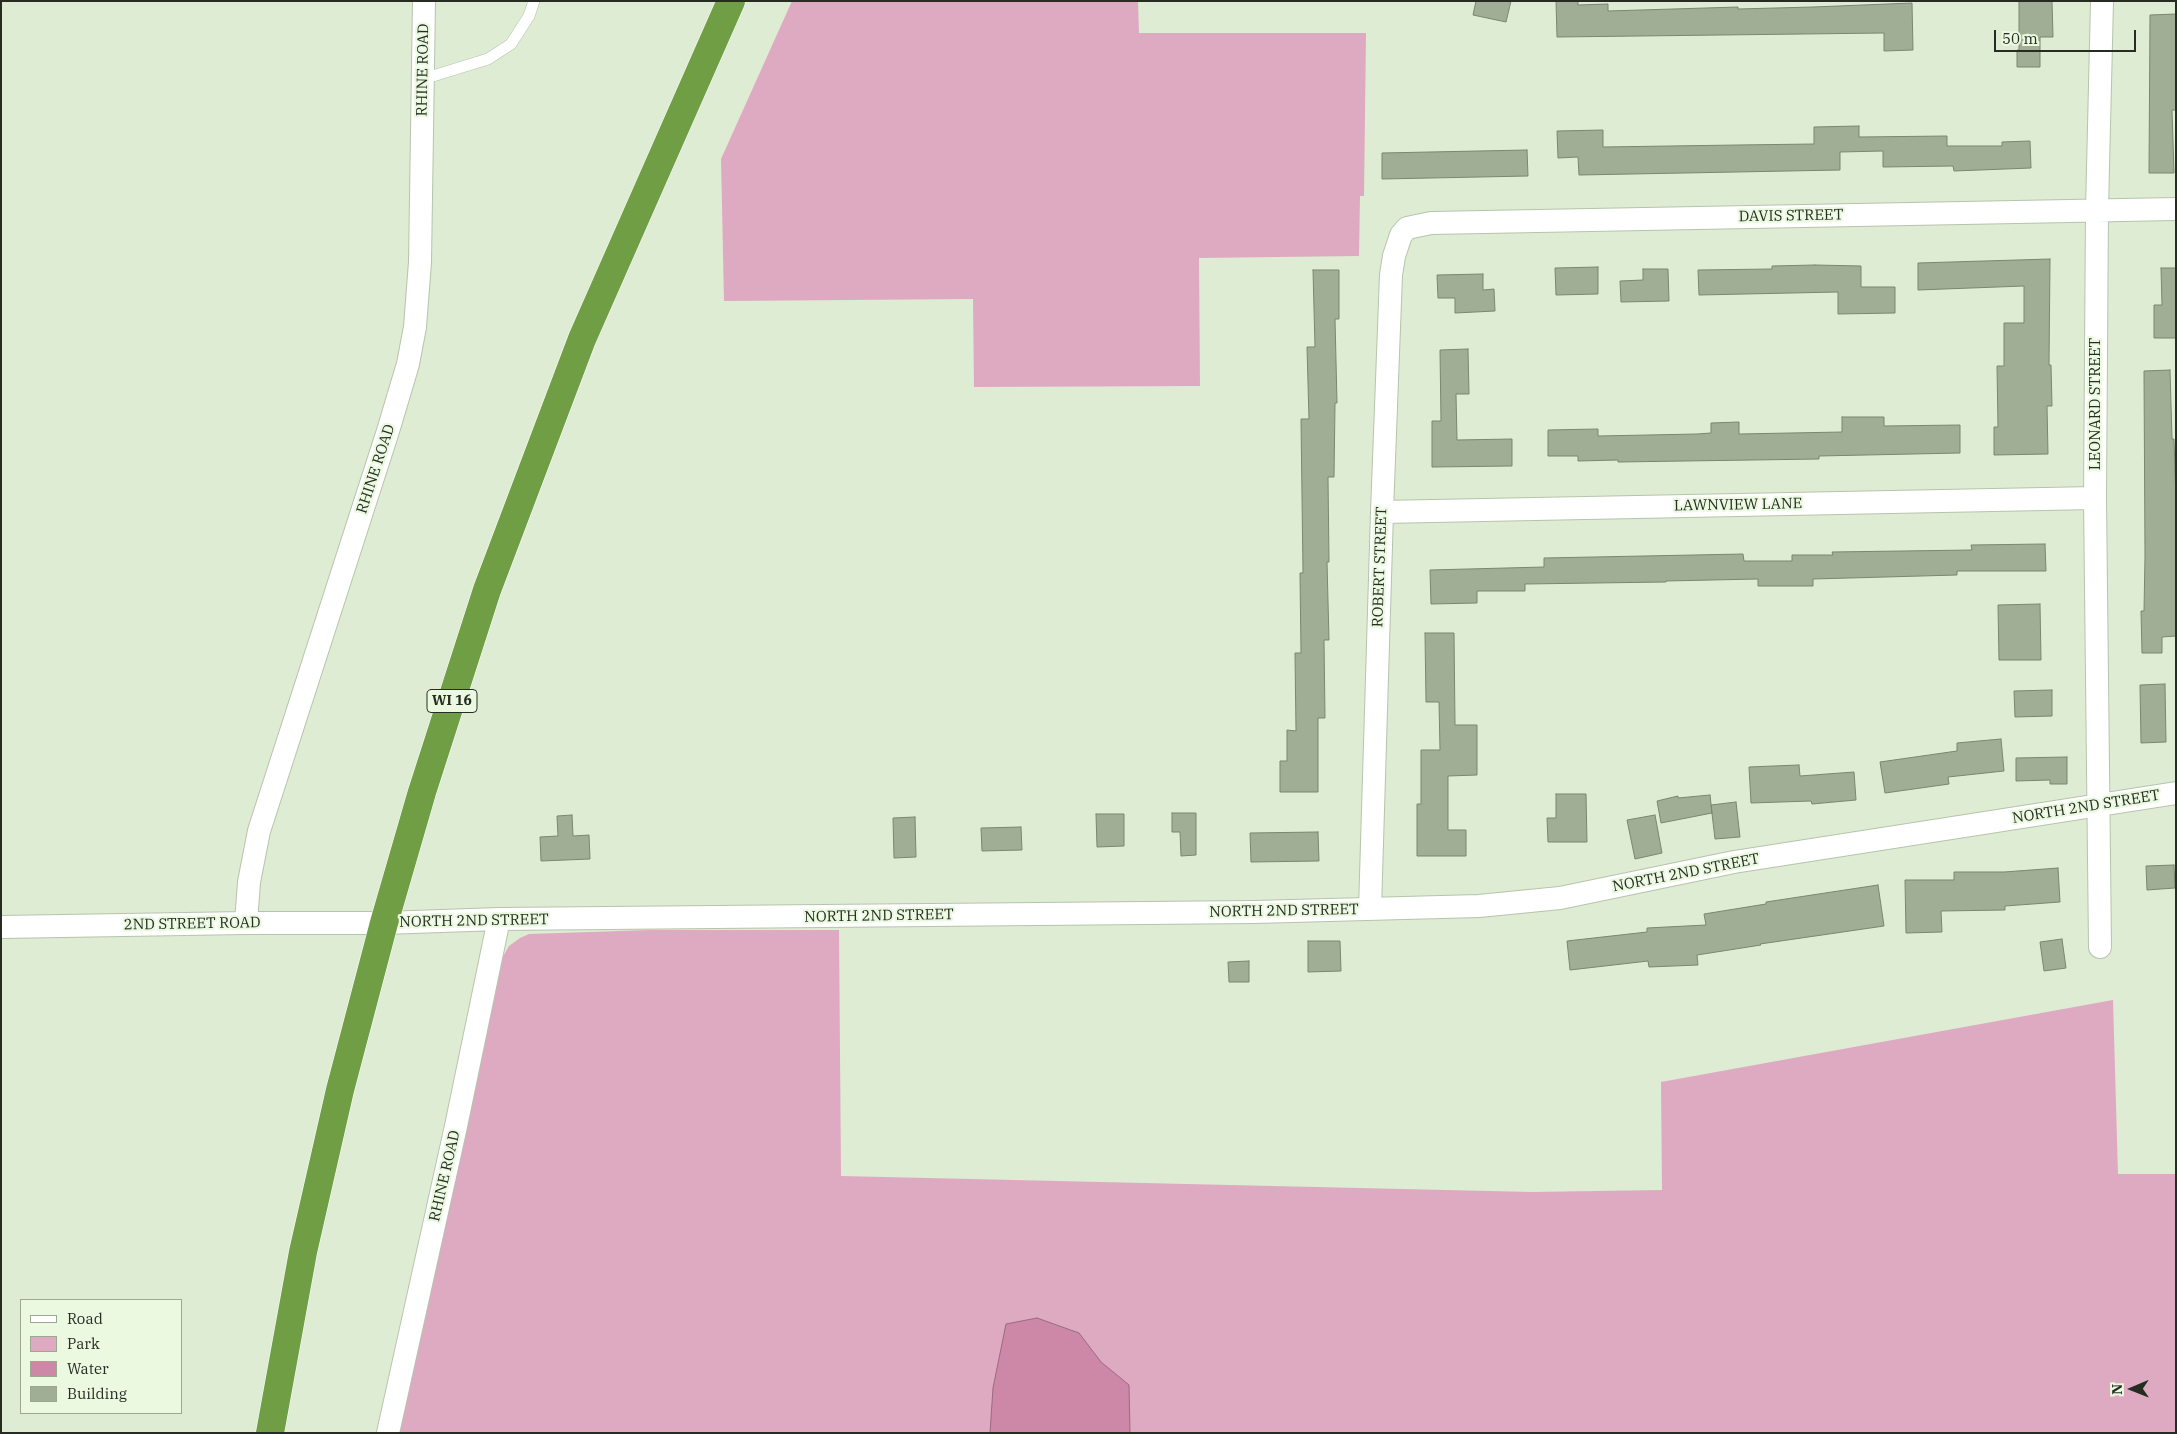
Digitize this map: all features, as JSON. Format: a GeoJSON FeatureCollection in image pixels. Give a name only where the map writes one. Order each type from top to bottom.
{"type":"FeatureCollection","features":[{"type":"Feature","properties":{"kind":"highway","name":"WI 16"},"geometry":{"type":"LineString","coordinates":[[270,1433],[307,1233],[340,1090],[384,923],[422,792],[488,590],[575,358],[731,1]]}},
{"type":"Feature","properties":{"kind":"street","name":"RHINE ROAD"},"geometry":{"type":"LineString","coordinates":[[246,923],[251,873],[259,830],[408,364],[415,327],[420,262],[424,1]]}},
{"type":"Feature","properties":{"kind":"street","name":"LEONARD STREET"},"geometry":{"type":"LineString","coordinates":[[2100,947],[2095,498],[2097,210],[2102,1]]}},
{"type":"Feature","properties":{"kind":"street","name":"DAVIS STREET"},"geometry":{"type":"LineString","coordinates":[[1407,228],[1431,222],[2176,209]]}},
{"type":"Feature","properties":{"kind":"street","name":"ROBERT STREET"},"geometry":{"type":"LineString","coordinates":[[1370,909],[1391,275],[1394,256],[1401,235],[1407,228]]}},
{"type":"Feature","properties":{"kind":"street","name":"LAWNVIEW LANE"},"geometry":{"type":"LineString","coordinates":[[1382,512],[2095,498]]}},
{"type":"Feature","properties":{"kind":"street","name":"NORTH 2ND STREET"},"geometry":{"type":"LineString","coordinates":[[384,923],[499,919],[1254,912],[1479,906],[1560,898],[1734,862],[2176,793]]}},
{"type":"Feature","properties":{"kind":"street","name":"RHINE ROAD"},"geometry":{"type":"LineString","coordinates":[[388,1433],[499,919]]}},
{"type":"Feature","properties":{"kind":"street","name":"2ND STREET ROAD"},"geometry":{"type":"LineString","coordinates":[[1,927],[384,923]]}},
{"type":"Feature","properties":{"kind":"lane"},"geometry":{"type":"LineString","coordinates":[[423,79],[488,59],[512,44],[529,16],[534,1]]}},
{"type":"Feature","properties":{"kind":"green space"},"geometry":{"type":"Polygon","coordinates":[[[792,1],[1138,1],[1139,33],[1366,33],[1364,196],[1360,196],[1359,256],[1199,258],[1200,386],[974,387],[973,299],[724,301],[721,159],[792,1]]]}},
{"type":"Feature","properties":{"kind":"green space"},"geometry":{"type":"Polygon","coordinates":[[[650,930],[839,930],[841,1176],[1532,1192],[1662,1190],[1661,1082],[2113,1000],[2118,1174],[2176,1174],[2176,1433],[393,1433],[501,960],[509,946],[529,934],[650,930]]]}},
{"type":"Feature","properties":{"kind":"water"},"geometry":{"type":"Polygon","coordinates":[[[1037,1318],[1079,1333],[1101,1362],[1129,1385],[1130,1433],[990,1433],[993,1388],[1006,1324],[1037,1318]]]}},
{"type":"Feature","properties":{"kind":"building"},"geometry":{"type":"Polygon","coordinates":[[[1476,1],[1511,1],[1506,22],[1473,15],[1476,1]]]}},
{"type":"Feature","properties":{"kind":"building"},"geometry":{"type":"Polygon","coordinates":[[[1556,1],[1578,1],[1578,5],[1608,4],[1608,11],[1912,3],[1913,50],[1884,51],[1884,33],[1557,37],[1556,1]]]}},
{"type":"Feature","properties":{"kind":"building"},"geometry":{"type":"Polygon","coordinates":[[[2019,1],[2052,1],[2053,37],[2040,37],[2040,67],[2017,67],[2019,1]]]}},
{"type":"Feature","properties":{"kind":"building"},"geometry":{"type":"Polygon","coordinates":[[[2176,14],[2176,110],[2172,110],[2174,173],[2149,173],[2150,15],[2176,14]]]}},
{"type":"Feature","properties":{"kind":"building"},"geometry":{"type":"Polygon","coordinates":[[[1859,126],[1859,137],[1947,136],[1947,146],[2002,146],[2002,142],[2030,141],[2031,168],[1954,171],[1953,166],[1883,167],[1883,151],[1840,152],[1840,170],[1579,175],[1578,157],[1558,158],[1557,131],[1603,130],[1603,147],[1814,144],[1814,127],[1859,126]]]}},
{"type":"Feature","properties":{"kind":"building"},"geometry":{"type":"Polygon","coordinates":[[[1527,150],[1528,176],[1382,179],[1382,153],[1527,150]]]}},
{"type":"Feature","properties":{"kind":"building"},"geometry":{"type":"Polygon","coordinates":[[[2050,259],[2049,365],[2051,365],[2052,406],[2047,406],[2048,454],[1994,455],[1994,427],[1998,427],[1997,366],[2004,366],[2004,323],[2024,323],[2024,286],[1918,290],[1918,263],[2050,259]]]}},
{"type":"Feature","properties":{"kind":"building"},"geometry":{"type":"Polygon","coordinates":[[[1772,266],[1861,266],[1861,287],[1895,287],[1895,313],[1838,314],[1838,292],[1699,295],[1698,270],[1772,269],[1772,266]]]}},
{"type":"Feature","properties":{"kind":"building"},"geometry":{"type":"Polygon","coordinates":[[[1598,267],[1598,294],[1556,295],[1555,268],[1598,267]]]}},
{"type":"Feature","properties":{"kind":"building"},"geometry":{"type":"Polygon","coordinates":[[[2161,268],[2176,268],[2176,338],[2154,338],[2154,305],[2162,305],[2161,268]]]}},
{"type":"Feature","properties":{"kind":"building"},"geometry":{"type":"Polygon","coordinates":[[[1643,269],[1668,269],[1669,301],[1621,302],[1620,281],[1643,280],[1643,269]]]}},
{"type":"Feature","properties":{"kind":"building"},"geometry":{"type":"Polygon","coordinates":[[[1313,270],[1339,270],[1339,319],[1335,319],[1337,403],[1335,403],[1334,477],[1328,477],[1329,562],[1327,562],[1329,640],[1324,640],[1325,718],[1318,718],[1318,792],[1280,792],[1280,761],[1287,761],[1287,730],[1296,731],[1295,653],[1301,653],[1300,573],[1303,573],[1301,419],[1309,419],[1307,347],[1315,347],[1313,270]]]}},
{"type":"Feature","properties":{"kind":"building"},"geometry":{"type":"Polygon","coordinates":[[[1483,274],[1483,290],[1494,289],[1495,311],[1455,313],[1455,298],[1438,298],[1437,275],[1483,274]]]}},
{"type":"Feature","properties":{"kind":"building"},"geometry":{"type":"Polygon","coordinates":[[[1468,349],[1469,394],[1456,394],[1457,440],[1512,439],[1512,466],[1432,467],[1432,421],[1441,421],[1440,350],[1468,349]]]}},
{"type":"Feature","properties":{"kind":"building"},"geometry":{"type":"Polygon","coordinates":[[[2170,370],[2176,502],[2176,636],[2162,637],[2162,653],[2142,653],[2141,611],[2144,611],[2145,556],[2144,371],[2170,370]]]}},
{"type":"Feature","properties":{"kind":"building"},"geometry":{"type":"Polygon","coordinates":[[[1842,417],[1884,417],[1884,426],[1960,425],[1960,453],[1819,456],[1819,459],[1618,462],[1618,460],[1578,461],[1578,456],[1548,456],[1548,430],[1598,429],[1598,436],[1697,434],[1711,433],[1711,423],[1739,422],[1739,434],[1842,432],[1842,417]]]}},
{"type":"Feature","properties":{"kind":"building"},"geometry":{"type":"Polygon","coordinates":[[[2045,544],[2046,571],[1957,571],[1957,575],[1813,579],[1813,586],[1758,586],[1758,579],[1525,584],[1525,591],[1477,591],[1477,603],[1431,604],[1430,570],[1544,567],[1544,558],[1743,554],[1744,561],[1792,561],[1792,555],[1833,555],[1832,552],[1972,550],[1971,545],[2045,544]]]}},
{"type":"Feature","properties":{"kind":"building"},"geometry":{"type":"Polygon","coordinates":[[[2040,604],[2041,660],[1999,660],[1998,605],[2040,604]]]}},
{"type":"Feature","properties":{"kind":"building"},"geometry":{"type":"Polygon","coordinates":[[[1425,633],[1454,633],[1455,725],[1477,725],[1477,775],[1448,776],[1448,830],[1466,830],[1466,856],[1417,856],[1417,804],[1421,804],[1421,750],[1440,750],[1439,702],[1426,702],[1425,633]]]}},
{"type":"Feature","properties":{"kind":"building"},"geometry":{"type":"Polygon","coordinates":[[[2165,684],[2166,742],[2141,743],[2140,685],[2165,684]]]}},
{"type":"Feature","properties":{"kind":"building"},"geometry":{"type":"Polygon","coordinates":[[[2052,690],[2052,716],[2015,717],[2014,691],[2052,690]]]}},
{"type":"Feature","properties":{"kind":"building"},"geometry":{"type":"Polygon","coordinates":[[[2001,739],[2004,771],[1948,777],[1949,784],[1885,793],[1880,762],[1957,751],[1957,743],[2001,739]]]}},
{"type":"Feature","properties":{"kind":"building"},"geometry":{"type":"Polygon","coordinates":[[[2067,757],[2067,784],[2050,784],[2050,780],[2016,781],[2016,758],[2067,757]]]}},
{"type":"Feature","properties":{"kind":"building"},"geometry":{"type":"Polygon","coordinates":[[[1799,765],[1800,776],[1854,772],[1856,800],[1812,804],[1811,801],[1751,803],[1749,767],[1799,765]]]}},
{"type":"Feature","properties":{"kind":"building"},"geometry":{"type":"Polygon","coordinates":[[[1556,794],[1586,794],[1587,842],[1548,842],[1547,818],[1556,818],[1556,794]]]}},
{"type":"Feature","properties":{"kind":"building"},"geometry":{"type":"Polygon","coordinates":[[[1710,795],[1712,813],[1661,823],[1657,801],[1678,796],[1678,798],[1710,795]]]}},
{"type":"Feature","properties":{"kind":"building"},"geometry":{"type":"Polygon","coordinates":[[[1736,802],[1740,837],[1715,839],[1711,805],[1736,802]]]}},
{"type":"Feature","properties":{"kind":"building"},"geometry":{"type":"Polygon","coordinates":[[[1172,813],[1196,813],[1196,855],[1181,856],[1180,832],[1172,832],[1172,813]]]}},
{"type":"Feature","properties":{"kind":"building"},"geometry":{"type":"Polygon","coordinates":[[[1096,814],[1124,814],[1124,846],[1097,847],[1096,814]]]}},
{"type":"Feature","properties":{"kind":"building"},"geometry":{"type":"Polygon","coordinates":[[[572,815],[573,836],[589,835],[590,859],[541,861],[540,837],[558,836],[557,816],[572,815]]]}},
{"type":"Feature","properties":{"kind":"building"},"geometry":{"type":"Polygon","coordinates":[[[1655,815],[1662,853],[1635,859],[1627,820],[1655,815]]]}},
{"type":"Feature","properties":{"kind":"building"},"geometry":{"type":"Polygon","coordinates":[[[915,817],[916,857],[894,858],[893,818],[915,817]]]}},
{"type":"Feature","properties":{"kind":"building"},"geometry":{"type":"Polygon","coordinates":[[[1021,827],[1022,850],[982,851],[981,828],[1021,827]]]}},
{"type":"Feature","properties":{"kind":"building"},"geometry":{"type":"Polygon","coordinates":[[[1318,832],[1319,861],[1251,862],[1250,833],[1318,832]]]}},
{"type":"Feature","properties":{"kind":"building"},"geometry":{"type":"Polygon","coordinates":[[[2174,865],[2175,888],[2147,890],[2146,866],[2174,865]]]}},
{"type":"Feature","properties":{"kind":"building"},"geometry":{"type":"Polygon","coordinates":[[[2058,868],[2060,902],[2005,906],[2005,910],[1941,911],[1942,932],[1906,933],[1905,880],[1954,880],[1954,872],[2004,872],[2058,868]]]}},
{"type":"Feature","properties":{"kind":"building"},"geometry":{"type":"Polygon","coordinates":[[[1878,885],[1884,926],[1697,955],[1698,965],[1649,967],[1648,961],[1570,970],[1567,941],[1647,932],[1647,928],[1706,925],[1704,914],[1766,904],[1766,902],[1878,885]]]}},
{"type":"Feature","properties":{"kind":"building"},"geometry":{"type":"Polygon","coordinates":[[[2062,939],[2066,968],[2044,971],[2040,942],[2062,939]]]}},
{"type":"Feature","properties":{"kind":"building"},"geometry":{"type":"Polygon","coordinates":[[[1308,941],[1340,941],[1341,971],[1308,972],[1308,941]]]}},
{"type":"Feature","properties":{"kind":"building"},"geometry":{"type":"Polygon","coordinates":[[[1249,961],[1249,982],[1229,982],[1228,962],[1249,961]]]}}]}
